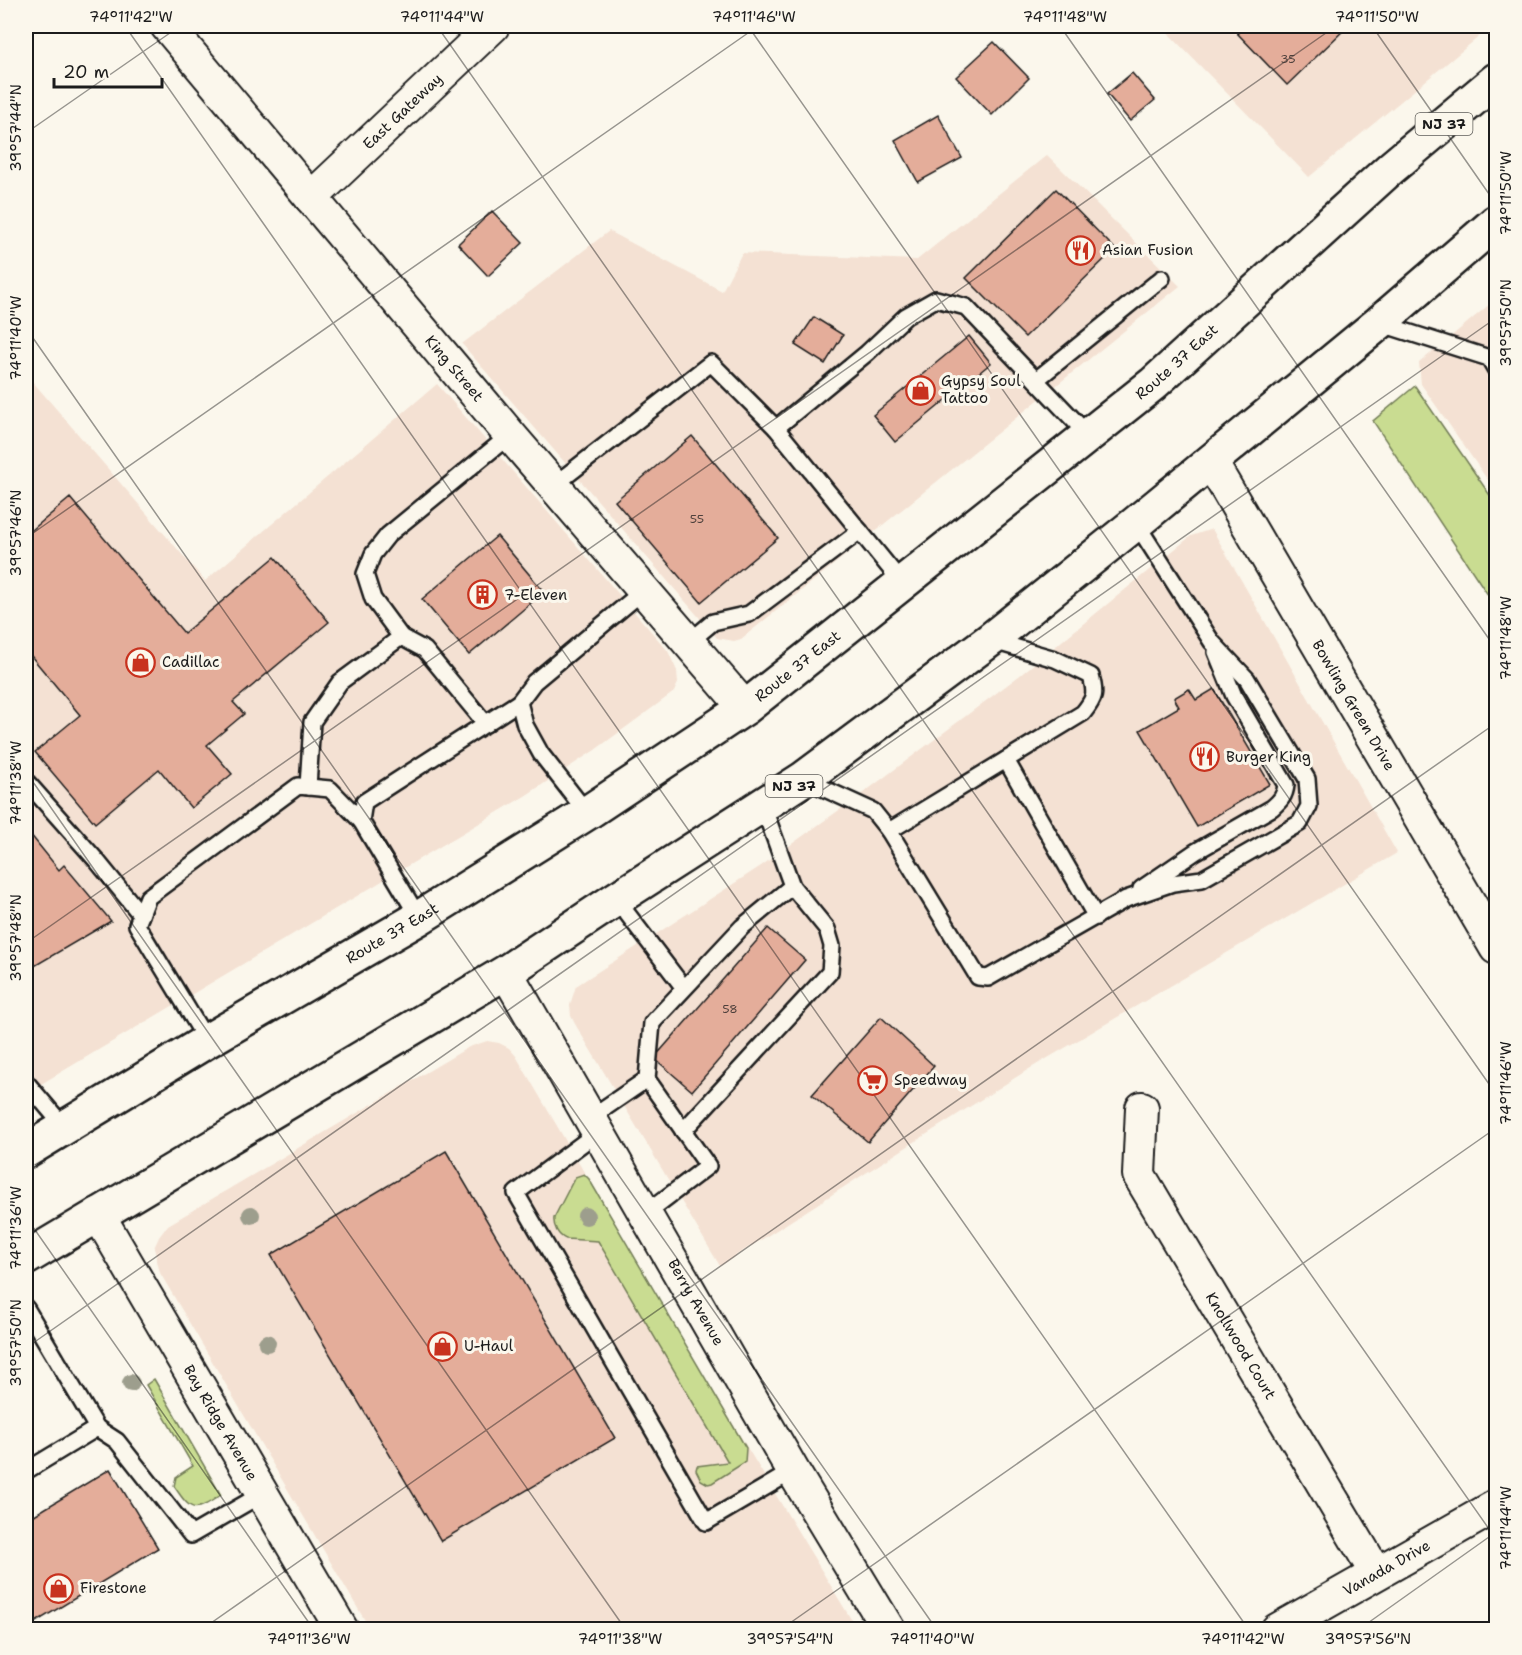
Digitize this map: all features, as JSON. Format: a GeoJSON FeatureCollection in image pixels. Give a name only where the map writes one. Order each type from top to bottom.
{"type":"FeatureCollection","features":[{"type":"Feature","properties":{"kind":"highway","name":"Route 37 East"},"geometry":{"type":"LineString","coordinates":[[26,1151],[207,1041],[419,918],[587,813],[745,708],[1153,384],[1391,168],[1497,80]]}},
{"type":"Feature","properties":{"kind":"highway","name":"NJ 37"},"geometry":{"type":"LineString","coordinates":[[26,1258],[506,972],[803,779],[990,640],[1136,523],[1497,222]]}},
{"type":"Feature","properties":{"kind":"street","name":"King Street"},"geometry":{"type":"LineString","coordinates":[[167,26],[553,486],[745,708]]}},
{"type":"Feature","properties":{"kind":"street","name":"East Gateway"},"geometry":{"type":"LineString","coordinates":[[311,198],[493,26]]}},
{"type":"Feature","properties":{"kind":"street","name":"Bowling Green Drive"},"geometry":{"type":"LineString","coordinates":[[1211,462],[1497,948]]}},
{"type":"Feature","properties":{"kind":"street","name":"Berry Avenue"},"geometry":{"type":"LineString","coordinates":[[506,972],[793,1471],[889,1629]]}},
{"type":"Feature","properties":{"kind":"street","name":"Knollwood Court"},"geometry":{"type":"LineString","coordinates":[[1142,1108],[1139,1175],[1376,1573]]}},
{"type":"Feature","properties":{"kind":"street","name":"Bay Ridge Avenue"},"geometry":{"type":"LineString","coordinates":[[98,1214],[342,1629]]}},
{"type":"Feature","properties":{"kind":"street","name":"Vanada Drive"},"geometry":{"type":"LineString","coordinates":[[1277,1629],[1497,1506]]}},
{"type":"Feature","properties":{"kind":"lane"},"geometry":{"type":"LineString","coordinates":[[1036,380],[1162,278]]}},
{"type":"Feature","properties":{"kind":"lane"},"geometry":{"type":"LineString","coordinates":[[776,428],[867,353],[906,316],[936,299],[966,307],[1088,435]]}},
{"type":"Feature","properties":{"kind":"lane"},"geometry":{"type":"LineString","coordinates":[[1379,322],[1494,360]]}},
{"type":"Feature","properties":{"kind":"lane"},"geometry":{"type":"LineString","coordinates":[[553,486],[711,363],[776,428],[902,583]]}},
{"type":"Feature","properties":{"kind":"lane"},"geometry":{"type":"LineString","coordinates":[[486,724],[424,650],[401,637],[373,599],[365,574],[373,554],[388,535],[510,435]]}},
{"type":"Feature","properties":{"kind":"lane"},"geometry":{"type":"LineString","coordinates":[[803,779],[873,811],[889,831],[978,977],[988,978],[1126,899],[1195,852],[1272,808],[1281,799],[1286,785],[1234,696],[1212,642],[1136,523]]}},
{"type":"Feature","properties":{"kind":"lane"},"geometry":{"type":"LineString","coordinates":[[688,644],[713,622],[749,614],[860,531]]}},
{"type":"Feature","properties":{"kind":"lane"},"geometry":{"type":"LineString","coordinates":[[361,820],[364,802],[519,702],[534,682],[643,591]]}},
{"type":"Feature","properties":{"kind":"lane"},"geometry":{"type":"LineString","coordinates":[[308,787],[312,722],[340,682],[401,637]]}},
{"type":"Feature","properties":{"kind":"lane"},"geometry":{"type":"LineString","coordinates":[[889,831],[1083,713],[1093,701],[1095,689],[1091,676],[1055,659],[990,640]]}},
{"type":"Feature","properties":{"kind":"lane"},"geometry":{"type":"LineString","coordinates":[[1126,899],[1173,883],[1202,879],[1300,823],[1310,806],[1307,779],[1247,679],[1212,642]]}},
{"type":"Feature","properties":{"kind":"lane"},"geometry":{"type":"LineString","coordinates":[[519,702],[525,725],[541,754],[587,813]]}},
{"type":"Feature","properties":{"kind":"lane"},"geometry":{"type":"LineString","coordinates":[[1006,760],[1096,916]]}},
{"type":"Feature","properties":{"kind":"lane"},"geometry":{"type":"LineString","coordinates":[[26,781],[141,915]]}},
{"type":"Feature","properties":{"kind":"lane"},"geometry":{"type":"LineString","coordinates":[[207,1041],[137,925],[148,897],[298,786],[330,789],[361,820],[419,918]]}},
{"type":"Feature","properties":{"kind":"lane"},"geometry":{"type":"LineString","coordinates":[[683,1131],[830,972],[832,946],[827,929],[792,886],[763,806]]}},
{"type":"Feature","properties":{"kind":"lane"},"geometry":{"type":"LineString","coordinates":[[645,1214],[708,1166],[647,1079],[652,1023],[742,927],[792,886]]}},
{"type":"Feature","properties":{"kind":"lane"},"geometry":{"type":"LineString","coordinates":[[616,899],[684,988]]}},
{"type":"Feature","properties":{"kind":"lane"},"geometry":{"type":"LineString","coordinates":[[647,1079],[516,1193],[706,1521],[793,1471]]}},
{"type":"Feature","properties":{"kind":"lane"},"geometry":{"type":"LineString","coordinates":[[26,1082],[65,1128]]}},
{"type":"Feature","properties":{"kind":"lane"},"geometry":{"type":"LineString","coordinates":[[26,1308],[97,1428],[117,1441],[191,1535],[262,1494]]}},
{"type":"Feature","properties":{"kind":"lane"},"geometry":{"type":"LineString","coordinates":[[26,1471],[97,1428]]}},
{"type":"Feature","properties":{"kind":"shaded area"},"geometry":{"type":"Polygon","coordinates":[[[1172,26],[1492,26],[1309,177],[1166,31],[1172,26]]]}},
{"type":"Feature","properties":{"kind":"shaded area"},"geometry":{"type":"Polygon","coordinates":[[[1047,155],[1180,286],[741,639],[734,641],[717,638],[462,344],[609,231],[722,291],[742,253],[917,260],[1047,155]]]}},
{"type":"Feature","properties":{"kind":"shaded area"},"geometry":{"type":"Polygon","coordinates":[[[1496,299],[1496,492],[1421,384],[1419,363],[1496,299]]]}},
{"type":"Feature","properties":{"kind":"shaded area"},"geometry":{"type":"Polygon","coordinates":[[[26,374],[205,581],[437,384],[668,651],[677,671],[678,683],[674,692],[595,750],[525,796],[26,1093],[26,374]]]}},
{"type":"Feature","properties":{"kind":"shaded area"},"geometry":{"type":"Polygon","coordinates":[[[1212,529],[1397,853],[1029,1069],[720,1266],[575,1024],[571,1016],[570,1005],[576,986],[761,866],[870,788],[1019,676],[1191,536],[1212,529]]]}},
{"type":"Feature","properties":{"kind":"shaded area"},"geometry":{"type":"Polygon","coordinates":[[[487,1041],[509,1048],[516,1056],[696,1363],[857,1629],[370,1629],[160,1273],[154,1248],[168,1225],[469,1047],[487,1041]]]}},
{"type":"Feature","properties":{"kind":"green space"},"geometry":{"type":"Polygon","coordinates":[[[1415,386],[1496,504],[1496,607],[1373,421],[1415,386]]]}},
{"type":"Feature","properties":{"kind":"green space"},"geometry":{"type":"Polygon","coordinates":[[[584,1174],[746,1448],[745,1462],[712,1483],[708,1484],[701,1480],[696,1470],[697,1466],[728,1462],[598,1241],[566,1239],[558,1233],[555,1227],[554,1218],[575,1177],[584,1174]]]}},
{"type":"Feature","properties":{"kind":"green space"},"geometry":{"type":"Polygon","coordinates":[[[154,1379],[221,1495],[205,1505],[194,1507],[190,1505],[174,1486],[176,1477],[193,1466],[146,1385],[154,1379]]]}},
{"type":"Feature","properties":{"kind":"building"},"geometry":{"type":"Polygon","coordinates":[[[1245,26],[1348,26],[1287,85],[1237,33],[1245,26]]]}},
{"type":"Feature","properties":{"kind":"building"},"geometry":{"type":"Polygon","coordinates":[[[994,42],[1029,78],[992,115],[956,77],[994,42]]]}},
{"type":"Feature","properties":{"kind":"building"},"geometry":{"type":"Polygon","coordinates":[[[1132,73],[1155,100],[1130,121],[1107,94],[1132,73]]]}},
{"type":"Feature","properties":{"kind":"building"},"geometry":{"type":"Polygon","coordinates":[[[938,115],[962,158],[918,182],[895,140],[938,115]]]}},
{"type":"Feature","properties":{"kind":"building"},"geometry":{"type":"Polygon","coordinates":[[[1056,189],[1115,249],[1025,337],[966,278],[1056,189]]]}},
{"type":"Feature","properties":{"kind":"building"},"geometry":{"type":"Polygon","coordinates":[[[492,211],[523,243],[488,276],[458,244],[492,211]]]}},
{"type":"Feature","properties":{"kind":"building"},"geometry":{"type":"Polygon","coordinates":[[[814,317],[843,335],[825,364],[795,345],[814,317]]]}},
{"type":"Feature","properties":{"kind":"building"},"geometry":{"type":"Polygon","coordinates":[[[969,336],[991,363],[895,442],[873,415],[969,336]]]}},
{"type":"Feature","properties":{"kind":"building"},"geometry":{"type":"Polygon","coordinates":[[[692,436],[778,538],[701,602],[615,501],[692,436]]]}},
{"type":"Feature","properties":{"kind":"building"},"geometry":{"type":"Polygon","coordinates":[[[70,498],[184,633],[275,557],[329,622],[233,702],[244,714],[207,745],[232,774],[191,808],[159,769],[95,823],[35,752],[80,715],[26,650],[26,535],[70,498]]]}},
{"type":"Feature","properties":{"kind":"building","name":"7-Eleven"},"geometry":{"type":"Polygon","coordinates":[[[497,536],[544,592],[469,655],[422,599],[497,536]]]}},
{"type":"Feature","properties":{"kind":"building","name":"Burger King"},"geometry":{"type":"Polygon","coordinates":[[[1189,689],[1196,700],[1214,689],[1270,784],[1197,827],[1140,730],[1179,707],[1174,698],[1189,689]]]}},
{"type":"Feature","properties":{"kind":"building"},"geometry":{"type":"Polygon","coordinates":[[[26,829],[59,870],[64,865],[111,921],[26,971],[26,829]]]}},
{"type":"Feature","properties":{"kind":"building"},"geometry":{"type":"Polygon","coordinates":[[[768,928],[805,960],[692,1091],[654,1058],[768,928]]]}},
{"type":"Feature","properties":{"kind":"building","name":"Speedway"},"geometry":{"type":"Polygon","coordinates":[[[881,1017],[934,1066],[868,1142],[812,1095],[881,1017]]]}},
{"type":"Feature","properties":{"kind":"building","name":"U-Haul"},"geometry":{"type":"Polygon","coordinates":[[[446,1151],[615,1438],[441,1541],[271,1255],[446,1151]]]}},
{"type":"Feature","properties":{"kind":"building","name":"Firestone"},"geometry":{"type":"Polygon","coordinates":[[[110,1469],[158,1548],[26,1628],[26,1520],[110,1469]]]}},
{"type":"Feature","properties":{"kind":"place","name":"Asian Fusion"},"geometry":{"type":"Point","coordinates":[1081,250]}},
{"type":"Feature","properties":{"kind":"place","name":"Gypsy Soul Tattoo"},"geometry":{"type":"Point","coordinates":[920,390]}},
{"type":"Feature","properties":{"kind":"place","name":"7-Eleven"},"geometry":{"type":"Point","coordinates":[483,595]}},
{"type":"Feature","properties":{"kind":"place","name":"Cadillac"},"geometry":{"type":"Point","coordinates":[141,662]}},
{"type":"Feature","properties":{"kind":"place","name":"Burger King"},"geometry":{"type":"Point","coordinates":[1205,757]}},
{"type":"Feature","properties":{"kind":"place","name":"Speedway"},"geometry":{"type":"Point","coordinates":[873,1080]}},
{"type":"Feature","properties":{"kind":"place","name":"U-Haul"},"geometry":{"type":"Point","coordinates":[443,1346]}},
{"type":"Feature","properties":{"kind":"place","name":"Firestone"},"geometry":{"type":"Point","coordinates":[59,1588]}}]}
